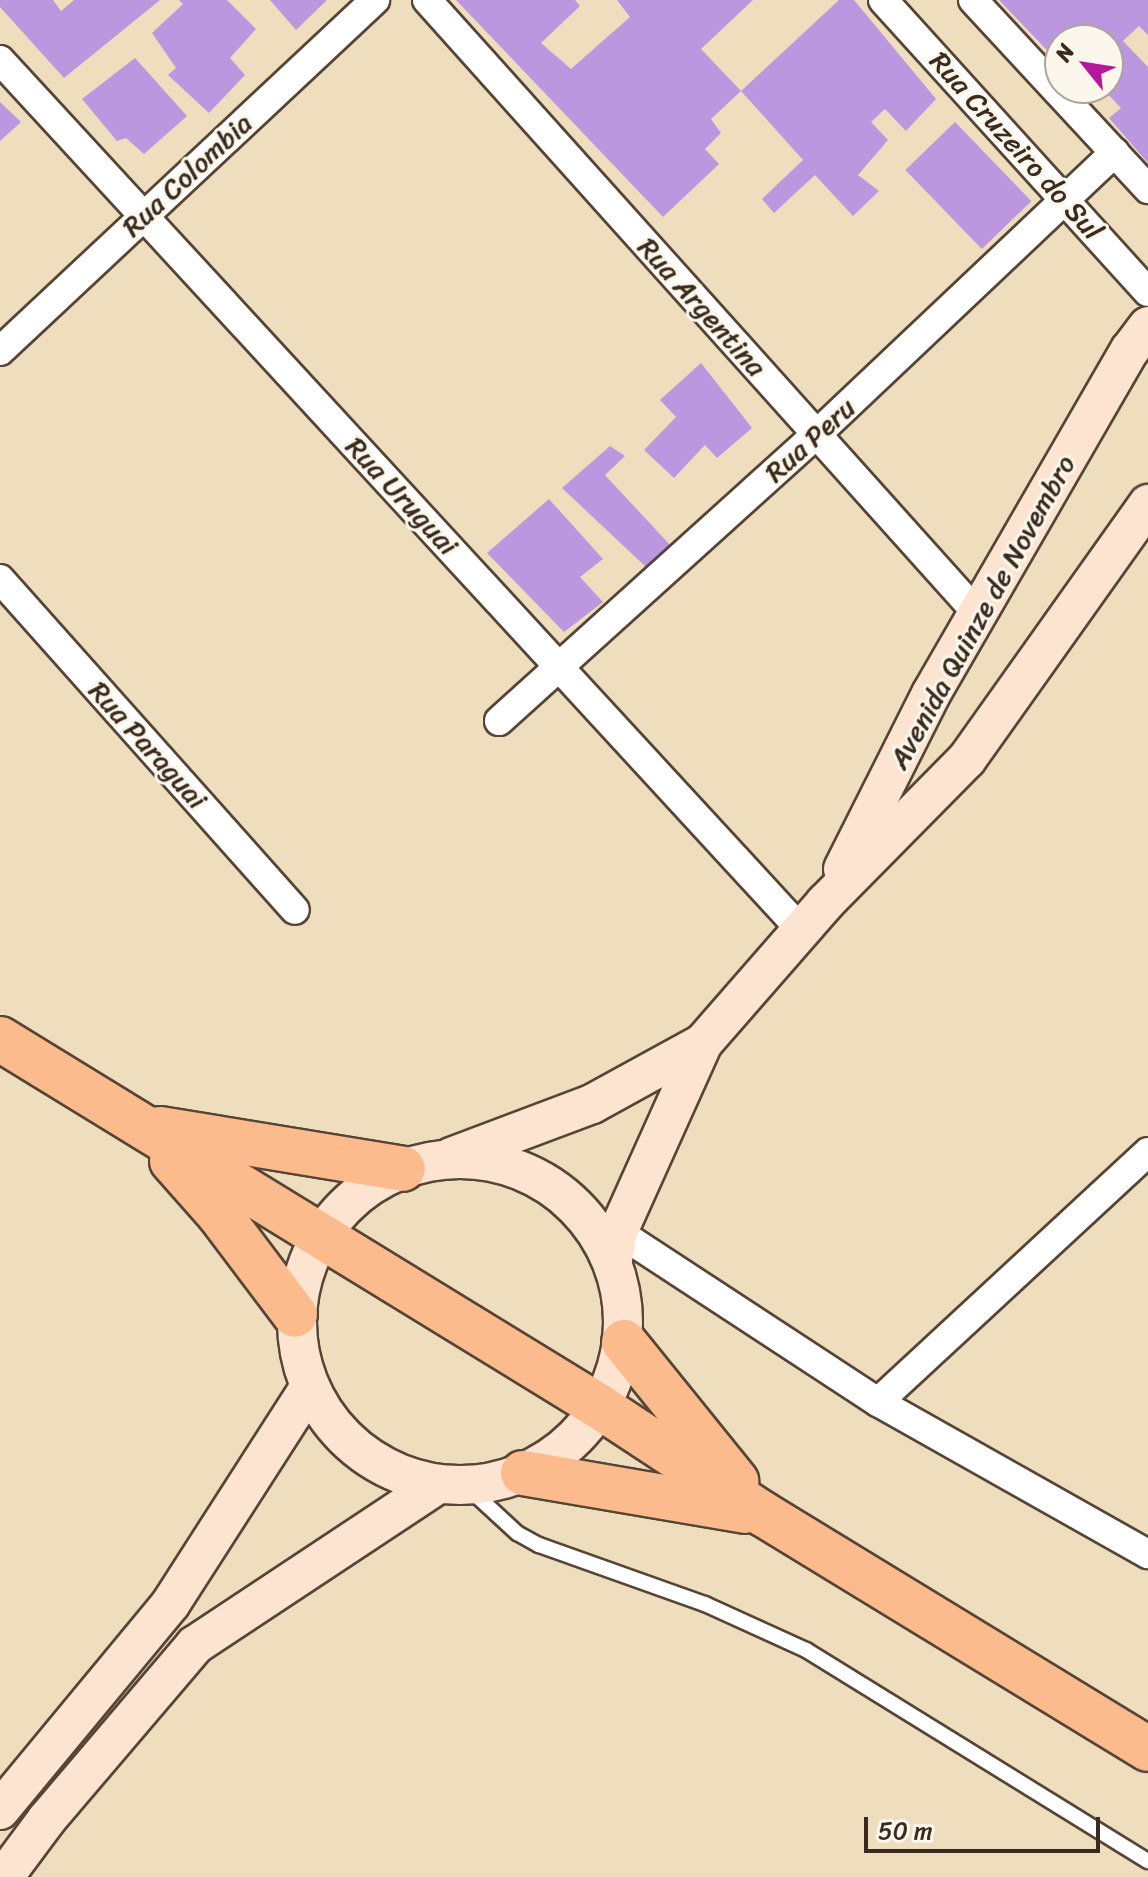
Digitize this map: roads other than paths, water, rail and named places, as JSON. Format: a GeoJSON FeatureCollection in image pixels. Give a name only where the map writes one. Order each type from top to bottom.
{"type":"FeatureCollection","features":[{"type":"Feature","properties":{"kind":"main road","name":"Avenida Quinze de Novembro"},"geometry":{"type":"LineString","coordinates":[[814,918],[931,694],[1130,350],[1148,326]]}},
{"type":"Feature","properties":{"kind":"main road","name":"Avenida Quinze de Novembro"},"geometry":{"type":"LineString","coordinates":[[615,1245],[703,1043],[814,918],[967,759],[1148,504]]}},
{"type":"Feature","properties":{"kind":"main road"},"geometry":{"type":"LineString","coordinates":[[0,1039],[318,1237],[600,1407],[763,1514],[1148,1749]]}},
{"type":"Feature","properties":{"kind":"main road","name":"Avenida Quinze de Novembro"},"geometry":{"type":"LineString","coordinates":[[318,1237],[341,1212],[423,1164],[592,1104],[703,1043]]}},
{"type":"Feature","properties":{"kind":"main road"},"geometry":{"type":"LineString","coordinates":[[142,1126],[423,1164],[513,1166],[573,1201],[615,1245],[624,1299],[624,1342],[616,1376],[600,1407],[560,1451],[523,1473]]}},
{"type":"Feature","properties":{"kind":"main road"},"geometry":{"type":"LineString","coordinates":[[142,1126],[219,1214],[295,1315]]}},
{"type":"Feature","properties":{"kind":"main road"},"geometry":{"type":"LineString","coordinates":[[318,1237],[305,1265],[295,1315],[296,1340],[309,1388],[334,1427],[392,1471],[451,1485]]}},
{"type":"Feature","properties":{"kind":"main road"},"geometry":{"type":"LineString","coordinates":[[624,1342],[763,1514]]}},
{"type":"Feature","properties":{"kind":"main road"},"geometry":{"type":"LineString","coordinates":[[0,1810],[171,1603],[309,1388]]}},
{"type":"Feature","properties":{"kind":"main road"},"geometry":{"type":"LineString","coordinates":[[4,1877],[47,1819],[195,1645],[451,1485],[523,1473],[763,1514]]}},
{"type":"Feature","properties":{"kind":"street","name":"Rua Colombia"},"geometry":{"type":"LineString","coordinates":[[0,351],[375,0]]}},
{"type":"Feature","properties":{"kind":"street","name":"Rua Argentina"},"geometry":{"type":"LineString","coordinates":[[427,0],[978,614]]}},
{"type":"Feature","properties":{"kind":"street","name":"Rua Cruzeiro do Sul"},"geometry":{"type":"LineString","coordinates":[[883,0],[1148,292]]}},
{"type":"Feature","properties":{"kind":"street"},"geometry":{"type":"LineString","coordinates":[[973,0],[1148,189]]}},
{"type":"Feature","properties":{"kind":"street","name":"Rua Uruguai"},"geometry":{"type":"LineString","coordinates":[[0,60],[558,666],[814,918]]}},
{"type":"Feature","properties":{"kind":"street","name":"Rua Peru"},"geometry":{"type":"LineString","coordinates":[[499,721],[817,434],[1115,152]]}},
{"type":"Feature","properties":{"kind":"street","name":"Rua Paraguai"},"geometry":{"type":"LineString","coordinates":[[0,579],[295,910]]}},
{"type":"Feature","properties":{"kind":"street"},"geometry":{"type":"LineString","coordinates":[[878,1402],[1148,1152]]}},
{"type":"Feature","properties":{"kind":"street"},"geometry":{"type":"LineString","coordinates":[[615,1245],[878,1402],[1148,1554]]}},
{"type":"Feature","properties":{"kind":"lane"},"geometry":{"type":"LineString","coordinates":[[451,1485],[517,1533],[539,1545],[705,1604],[806,1650],[1148,1861]]}}]}
